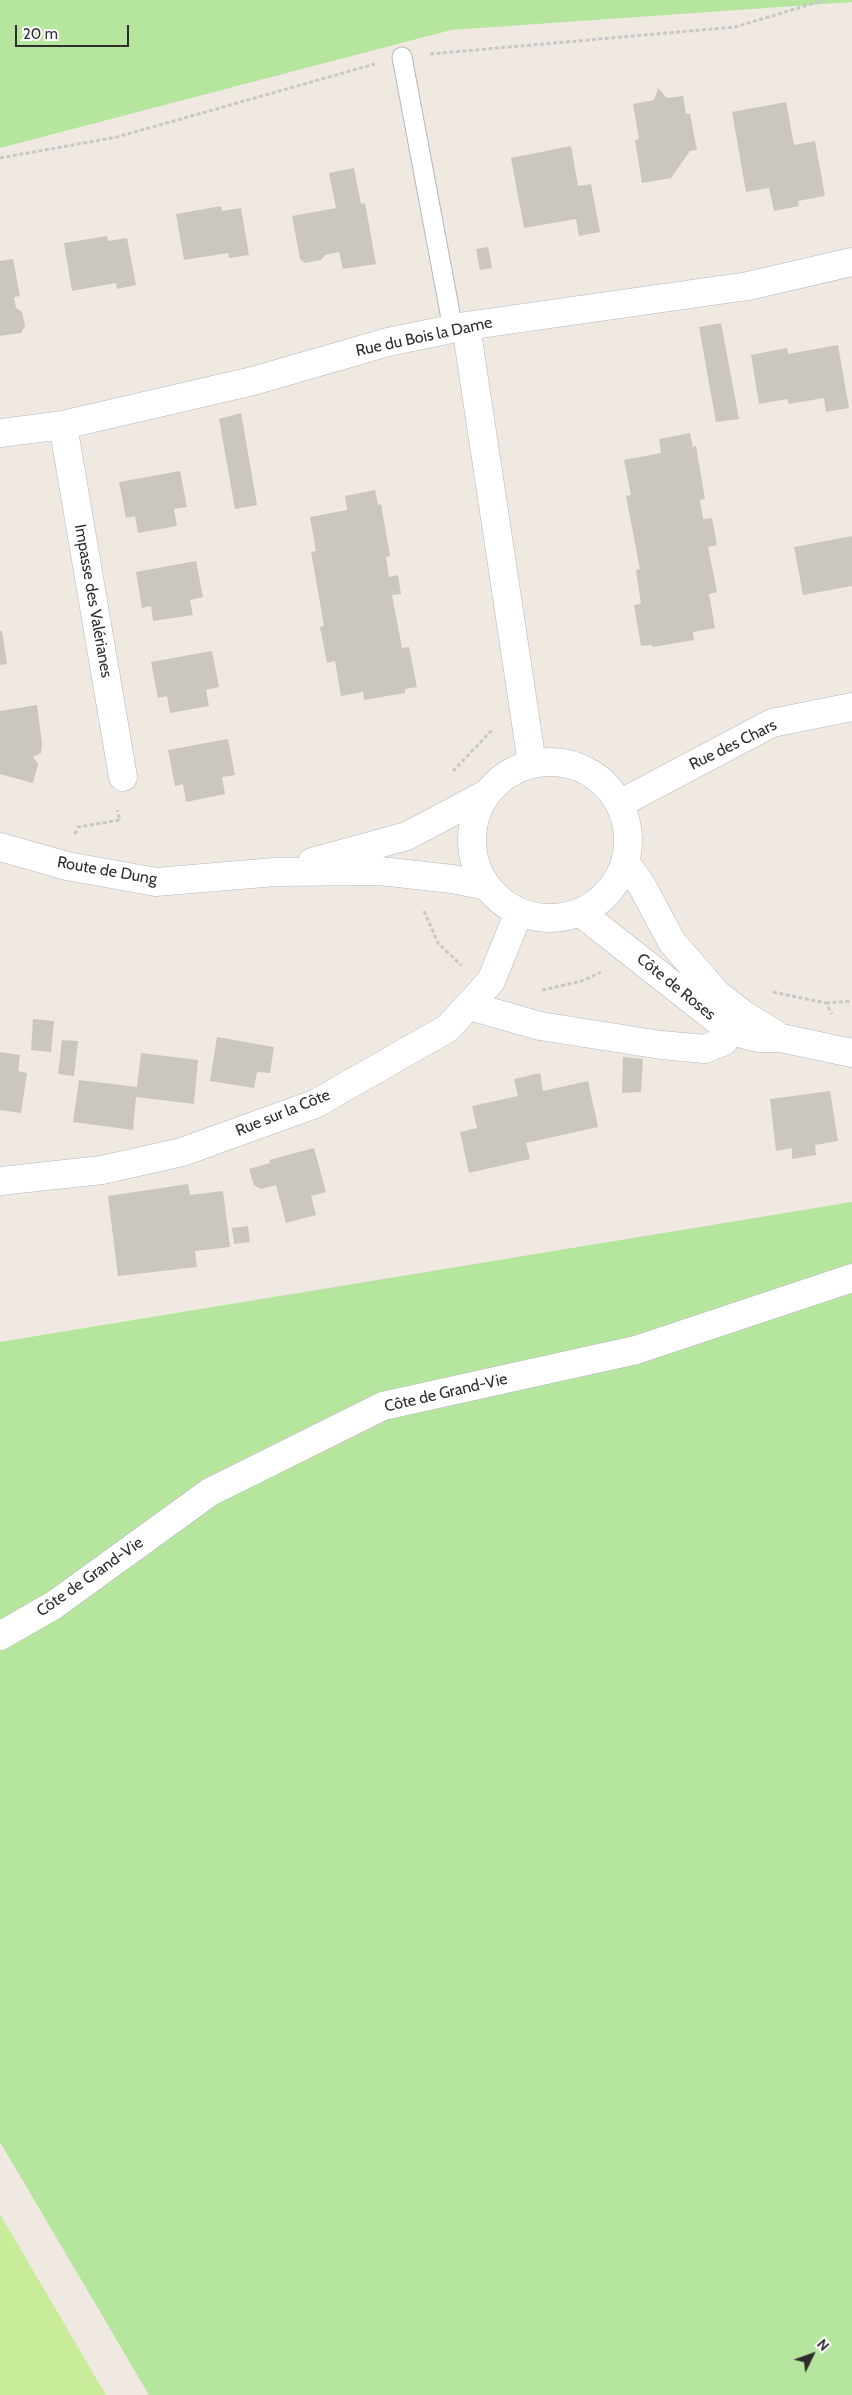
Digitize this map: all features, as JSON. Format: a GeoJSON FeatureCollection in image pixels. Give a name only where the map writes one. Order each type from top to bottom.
{"type":"FeatureCollection","features":[{"type":"Feature","properties":{"kind":"street","name":"Rue du Bois la Dame"},"geometry":{"type":"LineString","coordinates":[[0,433],[63,425],[253,381],[388,342],[459,328],[748,286],[852,262]]}},
{"type":"Feature","properties":{"kind":"street"},"geometry":{"type":"LineString","coordinates":[[459,328],[532,763]]}},
{"type":"Feature","properties":{"kind":"street","name":"Impasse des Valérianes"},"geometry":{"type":"LineString","coordinates":[[63,425],[123,777]]}},
{"type":"Feature","properties":{"kind":"street","name":"Rue des Chars"},"geometry":{"type":"LineString","coordinates":[[620,803],[772,723],[852,707]]}},
{"type":"Feature","properties":{"kind":"street"},"geometry":{"type":"LineString","coordinates":[[567,762],[598,777],[620,803],[629,833],[626,863],[609,893],[581,913],[550,919],[519,912],[487,886],[473,857],[473,824],[486,794],[506,774],[532,763],[567,762]]}},
{"type":"Feature","properties":{"kind":"street","name":"Route de Dung"},"geometry":{"type":"LineString","coordinates":[[275,872],[407,836],[486,794]]}},
{"type":"Feature","properties":{"kind":"street","name":"Route de Dung"},"geometry":{"type":"LineString","coordinates":[[0,847],[67,866],[156,882],[275,872],[380,871],[452,879],[487,886]]}},
{"type":"Feature","properties":{"kind":"street","name":"Côte de Roses"},"geometry":{"type":"LineString","coordinates":[[626,863],[642,886],[672,942],[717,994],[744,1015],[781,1038]]}},
{"type":"Feature","properties":{"kind":"street","name":"Rue sur la Côte"},"geometry":{"type":"LineString","coordinates":[[0,1181],[102,1170],[182,1152],[315,1104],[448,1028],[491,981],[519,912]]}},
{"type":"Feature","properties":{"kind":"street","name":"Côte de Roses"},"geometry":{"type":"LineString","coordinates":[[581,913],[732,1031],[758,1038],[781,1038],[852,1053]]}},
{"type":"Feature","properties":{"kind":"street"},"geometry":{"type":"LineString","coordinates":[[470,1006],[540,1026],[661,1046],[704,1049],[724,1041],[732,1031]]}},
{"type":"Feature","properties":{"kind":"street","name":"Côte de Grand-Vie"},"geometry":{"type":"LineString","coordinates":[[0,1636],[54,1605],[210,1492],[383,1406],[636,1350],[852,1278]]}},
{"type":"Feature","properties":{"kind":"lane"},"geometry":{"type":"LineString","coordinates":[[402,57],[459,328]]}},
{"type":"Feature","properties":{"kind":"path"},"geometry":{"type":"LineString","coordinates":[[452,772],[492,729],[523,713]]}},
{"type":"Feature","properties":{"kind":"path"},"geometry":{"type":"LineString","coordinates":[[67,866],[78,827],[120,820],[113,785],[123,777]]}},
{"type":"Feature","properties":{"kind":"path"},"geometry":{"type":"LineString","coordinates":[[826,1003],[852,1001]]}},
{"type":"Feature","properties":{"kind":"green space"},"geometry":{"type":"Polygon","coordinates":[[[0,0],[852,0],[852,2],[451,30],[0,148],[0,0]]]}},
{"type":"Feature","properties":{"kind":"green space"},"geometry":{"type":"Polygon","coordinates":[[[852,1202],[852,2395],[149,2395],[0,2142],[0,1342],[852,1202]]]}},
{"type":"Feature","properties":{"kind":"green space"},"geometry":{"type":"Polygon","coordinates":[[[0,2214],[106,2395],[0,2395],[0,2214]]]}},
{"type":"Feature","properties":{"kind":"building"},"geometry":{"type":"Polygon","coordinates":[[[658,88],[667,98],[683,96],[686,114],[690,114],[697,150],[690,151],[671,178],[642,183],[635,140],[639,139],[633,104],[654,100],[658,88]]]}},
{"type":"Feature","properties":{"kind":"building"},"geometry":{"type":"Polygon","coordinates":[[[786,102],[794,145],[815,141],[825,196],[798,201],[799,206],[774,211],[769,188],[746,192],[732,112],[786,102]]]}},
{"type":"Feature","properties":{"kind":"building"},"geometry":{"type":"Polygon","coordinates":[[[571,146],[578,186],[591,184],[600,232],[579,236],[576,219],[524,228],[511,158],[571,146]]]}},
{"type":"Feature","properties":{"kind":"building"},"geometry":{"type":"Polygon","coordinates":[[[354,168],[361,204],[365,203],[376,264],[343,269],[339,252],[325,255],[321,260],[305,263],[300,259],[292,216],[336,208],[329,173],[354,168]]]}},
{"type":"Feature","properties":{"kind":"building"},"geometry":{"type":"Polygon","coordinates":[[[221,206],[222,211],[241,208],[249,255],[229,258],[228,253],[184,260],[176,214],[221,206]]]}},
{"type":"Feature","properties":{"kind":"building"},"geometry":{"type":"Polygon","coordinates":[[[107,236],[108,241],[127,238],[136,285],[117,289],[116,283],[72,291],[64,243],[107,236]]]}},
{"type":"Feature","properties":{"kind":"building"},"geometry":{"type":"Polygon","coordinates":[[[488,247],[492,268],[480,270],[476,249],[488,247]]]}},
{"type":"Feature","properties":{"kind":"building"},"geometry":{"type":"Polygon","coordinates":[[[13,259],[20,296],[14,297],[16,308],[22,312],[25,326],[21,333],[0,336],[0,261],[13,259]]]}},
{"type":"Feature","properties":{"kind":"building"},"geometry":{"type":"Polygon","coordinates":[[[721,323],[739,419],[716,422],[699,327],[721,323]]]}},
{"type":"Feature","properties":{"kind":"building"},"geometry":{"type":"Polygon","coordinates":[[[838,345],[849,408],[826,412],[824,398],[789,404],[787,399],[759,404],[751,355],[787,348],[788,354],[838,345]]]}},
{"type":"Feature","properties":{"kind":"building"},"geometry":{"type":"Polygon","coordinates":[[[241,413],[257,505],[235,509],[219,419],[241,413]]]}},
{"type":"Feature","properties":{"kind":"building"},"geometry":{"type":"Polygon","coordinates":[[[690,433],[693,447],[696,446],[705,499],[700,500],[703,519],[712,518],[717,545],[708,547],[717,592],[709,594],[715,628],[693,632],[694,640],[653,647],[652,645],[641,646],[634,605],[641,604],[636,570],[640,569],[626,496],[631,495],[624,460],[661,453],[659,439],[690,433]]]}},
{"type":"Feature","properties":{"kind":"building"},"geometry":{"type":"Polygon","coordinates":[[[180,471],[187,507],[174,509],[177,526],[138,533],[135,516],[126,518],[119,482],[180,471]]]}},
{"type":"Feature","properties":{"kind":"building"},"geometry":{"type":"Polygon","coordinates":[[[375,490],[378,505],[381,504],[390,556],[386,557],[389,577],[398,575],[401,594],[392,595],[402,648],[409,647],[417,687],[405,689],[405,693],[364,700],[363,692],[341,696],[335,661],[327,663],[320,627],[324,626],[311,552],[316,551],[310,517],[347,510],[345,496],[375,490]]]}},
{"type":"Feature","properties":{"kind":"building"},"geometry":{"type":"Polygon","coordinates":[[[852,536],[852,586],[803,595],[794,547],[852,536]]]}},
{"type":"Feature","properties":{"kind":"building"},"geometry":{"type":"Polygon","coordinates":[[[196,561],[203,597],[190,600],[193,615],[153,621],[151,606],[142,608],[136,572],[196,561]]]}},
{"type":"Feature","properties":{"kind":"building"},"geometry":{"type":"Polygon","coordinates":[[[0,631],[2,631],[7,664],[0,665],[0,631]]]}},
{"type":"Feature","properties":{"kind":"building"},"geometry":{"type":"Polygon","coordinates":[[[212,651],[219,687],[206,690],[209,706],[170,713],[167,696],[158,698],[151,662],[212,651]]]}},
{"type":"Feature","properties":{"kind":"building"},"geometry":{"type":"Polygon","coordinates":[[[37,705],[42,744],[41,753],[33,757],[38,764],[33,783],[0,774],[0,711],[37,705]]]}},
{"type":"Feature","properties":{"kind":"building"},"geometry":{"type":"Polygon","coordinates":[[[228,739],[235,775],[222,777],[225,794],[186,802],[183,784],[175,786],[168,750],[228,739]]]}},
{"type":"Feature","properties":{"kind":"building"},"geometry":{"type":"Polygon","coordinates":[[[33,1019],[54,1021],[51,1052],[31,1050],[33,1019]]]}},
{"type":"Feature","properties":{"kind":"building"},"geometry":{"type":"Polygon","coordinates":[[[217,1037],[274,1047],[270,1073],[257,1072],[254,1088],[210,1081],[217,1037]]]}},
{"type":"Feature","properties":{"kind":"building"},"geometry":{"type":"Polygon","coordinates":[[[62,1040],[78,1041],[74,1076],[58,1074],[62,1040]]]}},
{"type":"Feature","properties":{"kind":"building"},"geometry":{"type":"Polygon","coordinates":[[[0,1052],[20,1055],[18,1071],[27,1073],[21,1113],[0,1110],[0,1052]]]}},
{"type":"Feature","properties":{"kind":"building"},"geometry":{"type":"Polygon","coordinates":[[[141,1053],[198,1060],[194,1104],[136,1097],[133,1130],[73,1122],[79,1080],[137,1087],[141,1053]]]}},
{"type":"Feature","properties":{"kind":"building"},"geometry":{"type":"Polygon","coordinates":[[[623,1057],[643,1059],[641,1092],[622,1093],[623,1057]]]}},
{"type":"Feature","properties":{"kind":"building"},"geometry":{"type":"Polygon","coordinates":[[[540,1073],[543,1091],[588,1081],[598,1127],[526,1143],[530,1159],[469,1173],[460,1132],[477,1128],[472,1106],[518,1096],[514,1079],[540,1073]]]}},
{"type":"Feature","properties":{"kind":"building"},"geometry":{"type":"Polygon","coordinates":[[[830,1091],[838,1141],[815,1145],[816,1155],[792,1159],[792,1148],[776,1151],[770,1099],[830,1091]]]}},
{"type":"Feature","properties":{"kind":"building"},"geometry":{"type":"Polygon","coordinates":[[[314,1148],[326,1192],[311,1196],[316,1215],[286,1223],[276,1185],[261,1189],[254,1185],[249,1169],[270,1163],[269,1160],[314,1148]]]}},
{"type":"Feature","properties":{"kind":"building"},"geometry":{"type":"Polygon","coordinates":[[[188,1184],[190,1195],[223,1191],[230,1247],[195,1251],[197,1267],[118,1276],[108,1196],[188,1184]]]}},
{"type":"Feature","properties":{"kind":"building"},"geometry":{"type":"Polygon","coordinates":[[[248,1226],[250,1242],[234,1244],[232,1228],[248,1226]]]}}]}
